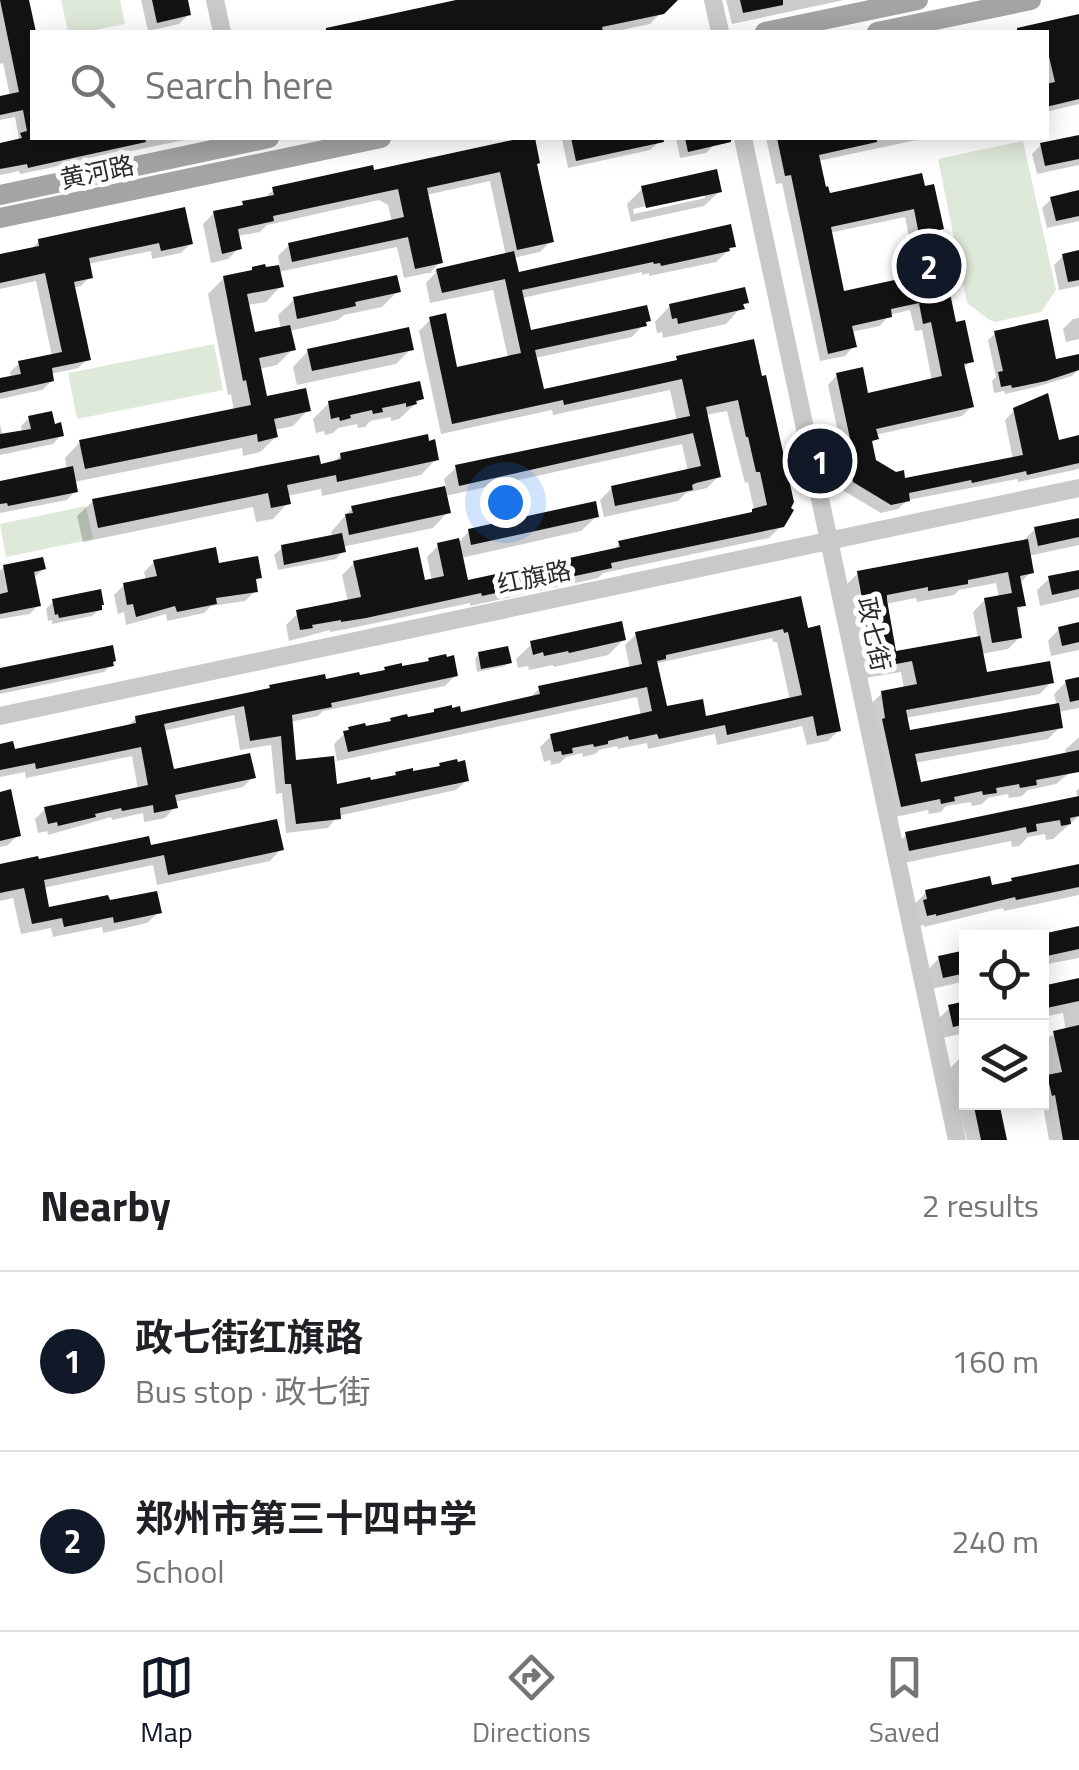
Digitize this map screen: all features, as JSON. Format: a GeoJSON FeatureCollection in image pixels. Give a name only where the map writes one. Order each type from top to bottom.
{"type":"FeatureCollection","features":[{"type":"Feature","properties":{"kind":"main road"},"geometry":{"type":"LineString","coordinates":[[775,30],[918,0]]}},
{"type":"Feature","properties":{"kind":"main road"},"geometry":{"type":"LineString","coordinates":[[887,30],[1030,0]]}},
{"type":"Feature","properties":{"kind":"main road","name":"黄河路"},"geometry":{"type":"LineString","coordinates":[[0,194],[244,140]]}},
{"type":"Feature","properties":{"kind":"main road","name":"黄河路"},"geometry":{"type":"LineString","coordinates":[[0,218],[371,140]]}},
{"type":"Feature","properties":{"kind":"street"},"geometry":{"type":"LineString","coordinates":[[215,0],[222,30]]}},
{"type":"Feature","properties":{"kind":"street"},"geometry":{"type":"LineString","coordinates":[[713,0],[720,30]]}},
{"type":"Feature","properties":{"kind":"street","name":"政七街"},"geometry":{"type":"LineString","coordinates":[[743,140],[957,1140]]}},
{"type":"Feature","properties":{"kind":"street","name":"红旗路"},"geometry":{"type":"LineString","coordinates":[[0,716],[1079,488]]}},
{"type":"Feature","properties":{"kind":"green space"},"geometry":{"type":"Polygon","coordinates":[[[61,0],[120,0],[125,24],[68,30],[61,0]]]}},
{"type":"Feature","properties":{"kind":"green space"},"geometry":{"type":"Polygon","coordinates":[[[1023,141],[1056,290],[1041,312],[995,322],[967,303],[938,159],[1023,141]]]}},
{"type":"Feature","properties":{"kind":"green space"},"geometry":{"type":"Polygon","coordinates":[[[214,344],[223,390],[77,419],[68,373],[214,344]]]}},
{"type":"Feature","properties":{"kind":"green space"},"geometry":{"type":"Polygon","coordinates":[[[86,506],[93,539],[6,557],[0,524],[86,506]]]}},
{"type":"Feature","properties":{"kind":"building"},"geometry":{"type":"Polygon","coordinates":[[[0,0],[29,0],[36,30],[30,30],[30,140],[146,142],[28,168],[27,164],[0,169],[0,143],[22,138],[20,133],[27,131],[23,110],[0,115],[0,96],[19,92],[0,0]]]}},
{"type":"Feature","properties":{"kind":"building"},"geometry":{"type":"Polygon","coordinates":[[[152,0],[188,0],[191,15],[157,23],[152,0]]]}},
{"type":"Feature","properties":{"kind":"building"},"geometry":{"type":"Polygon","coordinates":[[[456,0],[678,0],[664,14],[602,27],[603,30],[326,28],[456,0]]]}},
{"type":"Feature","properties":{"kind":"building"},"geometry":{"type":"Polygon","coordinates":[[[740,0],[783,0],[783,5],[743,13],[740,0]]]}},
{"type":"Feature","properties":{"kind":"building"},"geometry":{"type":"Polygon","coordinates":[[[1079,14],[1079,99],[1049,106],[1049,83],[1055,82],[1049,57],[1049,30],[1017,28],[1079,14]]]}},
{"type":"Feature","properties":{"kind":"building"},"geometry":{"type":"Polygon","coordinates":[[[1079,135],[1079,159],[1045,166],[1040,143],[1079,135]]]}},
{"type":"Feature","properties":{"kind":"building"},"geometry":{"type":"Polygon","coordinates":[[[513,140],[535,140],[554,242],[517,250],[500,172],[427,188],[443,263],[415,269],[408,237],[292,262],[288,243],[404,217],[398,189],[273,216],[274,221],[238,229],[242,249],[222,254],[213,211],[274,195],[272,187],[373,165],[374,170],[513,140]]]}},
{"type":"Feature","properties":{"kind":"building"},"geometry":{"type":"Polygon","coordinates":[[[571,140],[664,142],[576,161],[571,140]]]}},
{"type":"Feature","properties":{"kind":"building"},"geometry":{"type":"Polygon","coordinates":[[[685,140],[731,140],[731,142],[688,152],[685,140]]]}},
{"type":"Feature","properties":{"kind":"building"},"geometry":{"type":"Polygon","coordinates":[[[777,140],[877,140],[819,155],[830,193],[922,173],[925,186],[934,184],[944,229],[919,235],[914,209],[831,227],[844,291],[945,269],[956,322],[965,320],[974,362],[964,364],[974,407],[876,429],[879,439],[872,441],[876,460],[896,472],[904,470],[905,478],[1023,455],[1013,408],[1048,393],[1059,440],[1079,435],[1079,463],[909,493],[910,501],[891,505],[853,482],[846,449],[852,448],[836,373],[863,367],[868,393],[942,376],[931,322],[923,324],[919,303],[891,309],[892,317],[852,326],[857,347],[828,354],[791,175],[785,176],[777,140]]]}},
{"type":"Feature","properties":{"kind":"building"},"geometry":{"type":"Polygon","coordinates":[[[717,169],[722,192],[646,208],[641,186],[717,169]]]}},
{"type":"Feature","properties":{"kind":"building"},"geometry":{"type":"Polygon","coordinates":[[[1079,190],[1079,216],[1056,221],[1050,197],[1079,190]]]}},
{"type":"Feature","properties":{"kind":"building"},"geometry":{"type":"Polygon","coordinates":[[[185,207],[193,244],[161,251],[159,243],[89,258],[93,278],[74,282],[91,360],[52,368],[54,381],[0,393],[0,378],[21,374],[18,361],[62,352],[45,273],[0,283],[0,254],[39,246],[38,239],[185,207]]]}},
{"type":"Feature","properties":{"kind":"building"},"geometry":{"type":"Polygon","coordinates":[[[731,224],[736,247],[729,248],[730,251],[661,266],[653,262],[522,290],[531,330],[647,305],[651,321],[646,322],[647,326],[535,350],[544,389],[754,339],[762,376],[766,375],[794,502],[784,527],[611,563],[612,568],[482,596],[481,593],[300,630],[296,610],[361,597],[353,561],[418,547],[425,580],[444,576],[437,543],[459,538],[468,580],[620,547],[618,541],[752,512],[767,505],[738,400],[706,407],[721,477],[696,483],[693,490],[615,506],[611,486],[701,466],[693,433],[459,486],[455,465],[690,416],[682,379],[452,424],[429,317],[446,313],[457,367],[521,353],[505,279],[442,293],[436,269],[514,251],[519,272],[731,224]]]}},
{"type":"Feature","properties":{"kind":"building"},"geometry":{"type":"Polygon","coordinates":[[[1079,250],[1079,280],[1068,282],[1062,254],[1079,250]]]}},
{"type":"Feature","properties":{"kind":"building"},"geometry":{"type":"Polygon","coordinates":[[[265,264],[279,265],[284,287],[247,294],[255,332],[290,325],[296,350],[259,358],[267,396],[306,388],[311,411],[274,419],[278,437],[258,442],[257,434],[85,469],[79,440],[251,405],[223,276],[265,264]]]}},
{"type":"Feature","properties":{"kind":"building"},"geometry":{"type":"Polygon","coordinates":[[[397,275],[401,292],[297,319],[293,297],[397,275]]]}},
{"type":"Feature","properties":{"kind":"building"},"geometry":{"type":"Polygon","coordinates":[[[745,287],[749,303],[743,304],[745,309],[678,324],[677,318],[672,319],[669,304],[745,287]]]}},
{"type":"Feature","properties":{"kind":"building"},"geometry":{"type":"Polygon","coordinates":[[[1048,319],[1056,359],[1079,354],[1079,370],[1046,381],[1001,387],[998,372],[1003,371],[994,331],[1048,319]]]}},
{"type":"Feature","properties":{"kind":"building"},"geometry":{"type":"Polygon","coordinates":[[[409,327],[414,350],[312,371],[307,349],[409,327]]]}},
{"type":"Feature","properties":{"kind":"building"},"geometry":{"type":"Polygon","coordinates":[[[420,381],[424,399],[416,401],[417,404],[382,408],[383,412],[373,414],[372,410],[340,421],[339,417],[331,419],[328,401],[420,381]]]}},
{"type":"Feature","properties":{"kind":"building"},"geometry":{"type":"Polygon","coordinates":[[[52,411],[55,424],[61,422],[64,436],[0,449],[0,434],[31,429],[28,416],[52,411]]]}},
{"type":"Feature","properties":{"kind":"building"},"geometry":{"type":"Polygon","coordinates":[[[428,434],[429,441],[435,439],[439,460],[337,482],[336,475],[287,485],[291,504],[271,508],[268,493],[98,528],[92,499],[319,455],[321,464],[341,459],[340,453],[428,434]]]}},
{"type":"Feature","properties":{"kind":"building"},"geometry":{"type":"Polygon","coordinates":[[[73,466],[78,492],[8,506],[0,504],[0,481],[73,466]]]}},
{"type":"Feature","properties":{"kind":"building"},"geometry":{"type":"Polygon","coordinates":[[[445,486],[451,513],[349,535],[345,514],[353,513],[351,506],[445,486]]]}},
{"type":"Feature","properties":{"kind":"building"},"geometry":{"type":"Polygon","coordinates":[[[596,501],[599,517],[471,545],[468,529],[596,501]]]}},
{"type":"Feature","properties":{"kind":"building"},"geometry":{"type":"Polygon","coordinates":[[[1079,518],[1079,537],[1038,546],[1034,527],[1079,518]]]}},
{"type":"Feature","properties":{"kind":"building"},"geometry":{"type":"Polygon","coordinates":[[[342,533],[346,552],[284,565],[281,545],[342,533]]]}},
{"type":"Feature","properties":{"kind":"building"},"geometry":{"type":"Polygon","coordinates":[[[1028,539],[1034,573],[1020,576],[1026,606],[1017,607],[1022,638],[992,643],[984,598],[1012,593],[1008,572],[968,580],[968,584],[887,595],[896,651],[980,636],[987,672],[1050,661],[1054,683],[906,710],[910,730],[1059,703],[1063,728],[915,754],[921,782],[1079,750],[1079,772],[1036,780],[1037,785],[996,788],[997,793],[983,795],[982,791],[941,804],[940,799],[901,807],[882,719],[885,718],[881,691],[917,684],[912,661],[870,669],[857,571],[1028,539]]]}},
{"type":"Feature","properties":{"kind":"building"},"geometry":{"type":"Polygon","coordinates":[[[216,547],[219,563],[258,556],[262,578],[256,579],[258,592],[216,598],[217,604],[177,612],[175,606],[136,617],[133,604],[127,605],[123,583],[157,576],[153,560],[216,547]]]}},
{"type":"Feature","properties":{"kind":"building"},"geometry":{"type":"Polygon","coordinates":[[[43,557],[46,569],[34,572],[41,606],[0,614],[0,594],[8,592],[3,565],[43,557]]]}},
{"type":"Feature","properties":{"kind":"building"},"geometry":{"type":"Polygon","coordinates":[[[1079,570],[1079,589],[1052,595],[1048,576],[1079,570]]]}},
{"type":"Feature","properties":{"kind":"building"},"geometry":{"type":"Polygon","coordinates":[[[101,589],[102,610],[59,618],[55,615],[52,599],[101,589]]]}},
{"type":"Feature","properties":{"kind":"building"},"geometry":{"type":"Polygon","coordinates":[[[801,596],[808,628],[820,625],[841,731],[817,736],[813,716],[727,735],[725,725],[659,739],[657,734],[629,740],[628,736],[594,747],[593,744],[572,748],[573,753],[554,752],[550,734],[652,711],[647,687],[348,752],[343,731],[348,727],[434,712],[452,705],[460,706],[461,712],[540,694],[538,686],[642,664],[635,632],[801,596]],[[783,629],[666,655],[666,659],[657,661],[667,706],[703,699],[706,716],[802,695],[788,632],[783,629]]]}},
{"type":"Feature","properties":{"kind":"building"},"geometry":{"type":"Polygon","coordinates":[[[622,621],[626,640],[569,653],[533,655],[530,641],[622,621]]]}},
{"type":"Feature","properties":{"kind":"building"},"geometry":{"type":"Polygon","coordinates":[[[1079,622],[1079,642],[1062,646],[1058,627],[1079,622]]]}},
{"type":"Feature","properties":{"kind":"building"},"geometry":{"type":"Polygon","coordinates":[[[113,645],[114,666],[0,690],[0,668],[113,645]]]}},
{"type":"Feature","properties":{"kind":"building"},"geometry":{"type":"Polygon","coordinates":[[[508,646],[512,663],[481,669],[478,652],[508,646]]]}},
{"type":"Feature","properties":{"kind":"building"},"geometry":{"type":"Polygon","coordinates":[[[454,655],[458,676],[292,715],[296,760],[334,756],[337,784],[465,760],[469,781],[340,808],[341,819],[296,824],[291,784],[285,784],[281,736],[250,741],[244,706],[164,724],[174,769],[250,753],[256,778],[175,795],[178,808],[154,813],[153,805],[122,811],[121,808],[58,826],[57,822],[48,824],[44,807],[148,785],[141,747],[36,769],[35,763],[0,770],[0,744],[13,741],[15,749],[136,723],[135,716],[270,688],[269,685],[325,674],[326,679],[359,672],[360,675],[454,655]]]}},
{"type":"Feature","properties":{"kind":"building"},"geometry":{"type":"Polygon","coordinates":[[[1079,677],[1079,700],[1070,702],[1065,680],[1079,677]]]}},
{"type":"Feature","properties":{"kind":"building"},"geometry":{"type":"Polygon","coordinates":[[[11,789],[21,836],[0,841],[0,792],[11,789]]]}},
{"type":"Feature","properties":{"kind":"building"},"geometry":{"type":"Polygon","coordinates":[[[1079,796],[1079,816],[1070,818],[1071,824],[1061,826],[1060,820],[1036,824],[1037,831],[1027,833],[1026,827],[909,851],[905,832],[1079,796]]]}},
{"type":"Feature","properties":{"kind":"building"},"geometry":{"type":"Polygon","coordinates":[[[277,819],[284,850],[168,875],[164,855],[44,880],[49,907],[108,895],[110,900],[157,891],[162,913],[114,923],[113,917],[64,927],[62,918],[32,924],[24,888],[0,893],[0,864],[149,836],[151,845],[277,819]]]}},
{"type":"Feature","properties":{"kind":"building"},"geometry":{"type":"Polygon","coordinates":[[[1079,864],[1079,887],[927,916],[925,890],[990,876],[992,885],[1079,864]]]}},
{"type":"Feature","properties":{"kind":"building"},"geometry":{"type":"Polygon","coordinates":[[[1079,926],[1079,949],[1049,955],[1049,932],[1079,926]]]}},
{"type":"Feature","properties":{"kind":"building"},"geometry":{"type":"Polygon","coordinates":[[[959,952],[959,975],[943,978],[938,956],[959,952]]]}},
{"type":"Feature","properties":{"kind":"building"},"geometry":{"type":"Polygon","coordinates":[[[1079,978],[1079,1001],[1049,1007],[1049,984],[1079,978]]]}},
{"type":"Feature","properties":{"kind":"building"},"geometry":{"type":"Polygon","coordinates":[[[959,1003],[959,1026],[953,1027],[948,1005],[959,1003]]]}},
{"type":"Feature","properties":{"kind":"building"},"geometry":{"type":"Polygon","coordinates":[[[1079,1025],[1079,1140],[1063,1140],[1055,1095],[1052,1096],[1049,1075],[1062,1072],[1053,1031],[1079,1025]]]}},
{"type":"Feature","properties":{"kind":"building"},"geometry":{"type":"Polygon","coordinates":[[[975,1110],[1001,1110],[1007,1140],[981,1140],[975,1110]]]}},
{"type":"Feature","properties":{"kind":"place","name":"郑州市第三十四中学"},"geometry":{"type":"Point","coordinates":[929,266]}},
{"type":"Feature","properties":{"kind":"place","name":"政七街红旗路"},"geometry":{"type":"Point","coordinates":[820,461]}}]}
